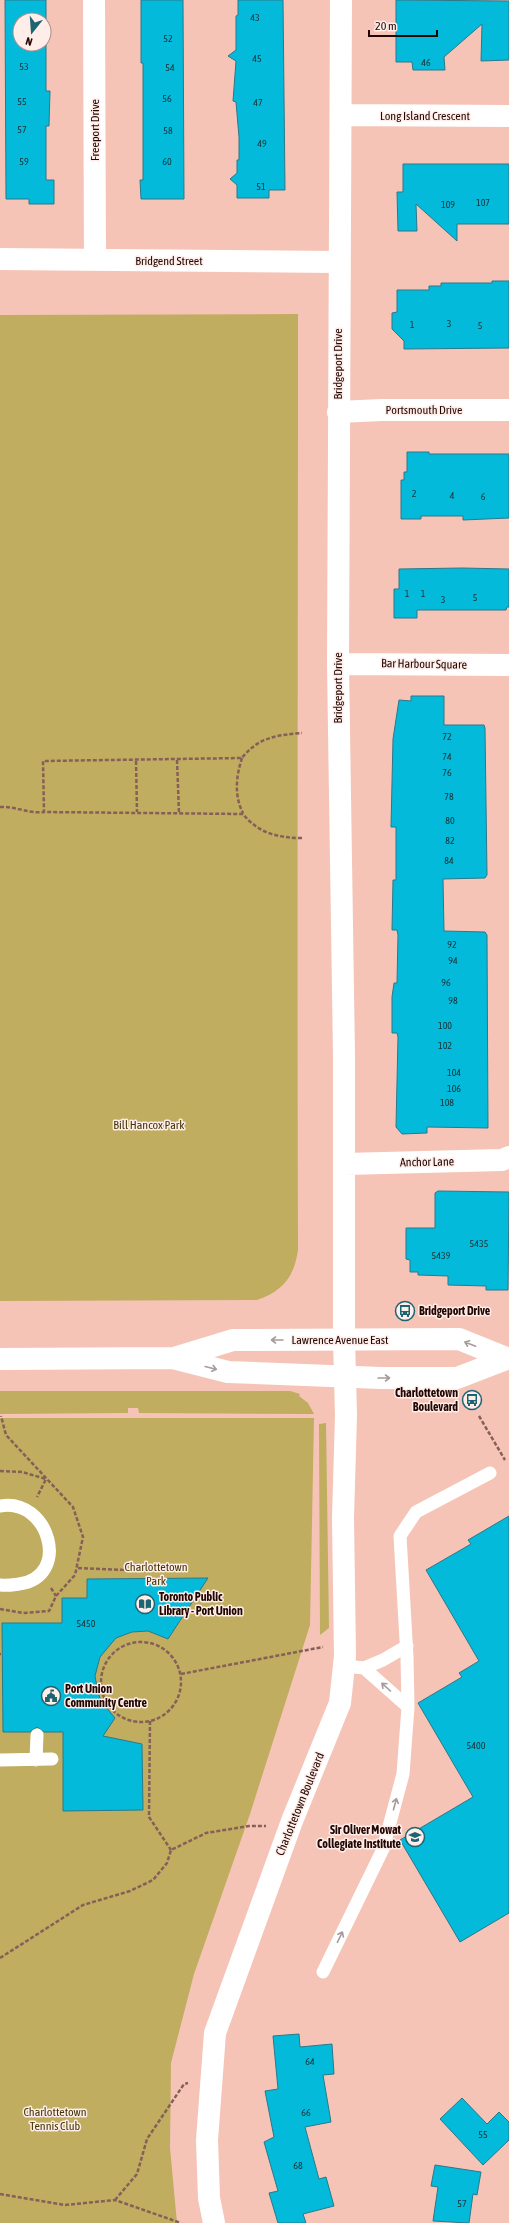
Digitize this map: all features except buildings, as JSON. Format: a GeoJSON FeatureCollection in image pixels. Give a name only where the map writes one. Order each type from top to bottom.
{"type":"FeatureCollection","features":[{"type":"Feature","properties":{"kind":"street","name":"Freeport Drive"},"geometry":{"type":"LineString","coordinates":[[94,0],[96,260]]}},
{"type":"Feature","properties":{"kind":"street","name":"Bridgeport Drive"},"geometry":{"type":"LineString","coordinates":[[341,0],[338,664],[345,1164],[345,1376]]}},
{"type":"Feature","properties":{"kind":"street","name":"Long Island Crescent"},"geometry":{"type":"LineString","coordinates":[[341,116],[509,116]]}},
{"type":"Feature","properties":{"kind":"street","name":"Bridgend Street"},"geometry":{"type":"LineString","coordinates":[[0,259],[339,262]]}},
{"type":"Feature","properties":{"kind":"street","name":"Portsmouth Drive"},"geometry":{"type":"LineString","coordinates":[[338,412],[382,410],[509,410]]}},
{"type":"Feature","properties":{"kind":"street","name":"Bar Harbour Square"},"geometry":{"type":"LineString","coordinates":[[338,664],[509,665]]}},
{"type":"Feature","properties":{"kind":"street","name":"Anchor Lane"},"geometry":{"type":"LineString","coordinates":[[345,1164],[502,1160],[509,1157]]}},
{"type":"Feature","properties":{"kind":"street","name":"Lawrence Avenue East"},"geometry":{"type":"LineString","coordinates":[[173,1358],[232,1340],[459,1339],[508,1358]]}},
{"type":"Feature","properties":{"kind":"street","name":"Lawrence Avenue East"},"geometry":{"type":"LineString","coordinates":[[0,1359],[173,1358],[228,1372],[457,1378],[508,1358]]}},
{"type":"Feature","properties":{"kind":"street","name":"Charlottetown Boulevard"},"geometry":{"type":"LineString","coordinates":[[214,2223],[210,2198],[207,2140],[215,2033],[292,1821],[340,1703],[351,1660],[343,1518],[345,1376]]}},
{"type":"Feature","properties":{"kind":"lane"},"geometry":{"type":"LineString","coordinates":[[323,1972],[383,1849],[403,1774],[408,1707],[407,1646],[400,1536],[416,1512],[490,1473]]}},
{"type":"Feature","properties":{"kind":"lane"},"geometry":{"type":"LineString","coordinates":[[0,1506],[22,1507],[41,1521],[49,1541],[50,1560],[42,1573],[27,1583],[0,1585]]}},
{"type":"Feature","properties":{"kind":"lane"},"geometry":{"type":"LineString","coordinates":[[351,1660],[383,1660],[407,1646]]}},
{"type":"Feature","properties":{"kind":"lane"},"geometry":{"type":"LineString","coordinates":[[351,1660],[408,1707]]}},
{"type":"Feature","properties":{"kind":"lane"},"geometry":{"type":"LineString","coordinates":[[36,1760],[37,1736]]}},
{"type":"Feature","properties":{"kind":"lane"},"geometry":{"type":"LineString","coordinates":[[0,1760],[52,1759]]}},
{"type":"Feature","properties":{"kind":"path"},"geometry":{"type":"LineString","coordinates":[[302,733],[265,738],[250,749],[242,758],[238,773],[237,795],[244,814],[263,832],[284,838],[302,838]]}},
{"type":"Feature","properties":{"kind":"path"},"geometry":{"type":"LineString","coordinates":[[44,812],[43,762],[242,758]]}},
{"type":"Feature","properties":{"kind":"path"},"geometry":{"type":"LineString","coordinates":[[136,760],[137,812]]}},
{"type":"Feature","properties":{"kind":"path"},"geometry":{"type":"LineString","coordinates":[[177,760],[179,813]]}},
{"type":"Feature","properties":{"kind":"path"},"geometry":{"type":"LineString","coordinates":[[0,807],[10,807],[34,813],[137,812],[244,814]]}},
{"type":"Feature","properties":{"kind":"path"},"geometry":{"type":"LineString","coordinates":[[479,1416],[505,1461]]}},
{"type":"Feature","properties":{"kind":"path"},"geometry":{"type":"LineString","coordinates":[[0,1471],[22,1472],[46,1479]]}},
{"type":"Feature","properties":{"kind":"path"},"geometry":{"type":"LineString","coordinates":[[78,1568],[127,1570]]}},
{"type":"Feature","properties":{"kind":"path"},"geometry":{"type":"LineString","coordinates":[[50,1587],[56,1596]]}},
{"type":"Feature","properties":{"kind":"path"},"geometry":{"type":"LineString","coordinates":[[143,1641],[156,1644],[168,1651],[176,1662],[181,1674],[181,1687],[178,1700],[170,1711],[159,1718],[150,1721],[133,1721],[120,1717],[110,1708],[104,1697],[101,1684],[102,1671],[108,1658],[118,1649],[130,1643],[143,1641]]}},
{"type":"Feature","properties":{"kind":"path"},"geometry":{"type":"LineString","coordinates":[[181,1674],[316,1647],[351,1660]]}},
{"type":"Feature","properties":{"kind":"path"},"geometry":{"type":"LineString","coordinates":[[150,1721],[149,1817],[171,1850]]}},
{"type":"Feature","properties":{"kind":"path"},"geometry":{"type":"LineString","coordinates":[[0,1958],[83,1905],[130,1891],[152,1880],[167,1863],[171,1850],[206,1834],[249,1826],[260,1827],[292,1821]]}},
{"type":"Feature","properties":{"kind":"path"},"geometry":{"type":"LineString","coordinates":[[115,2200],[137,2174],[147,2140],[184,2084]]}},
{"type":"Feature","properties":{"kind":"path"},"geometry":{"type":"LineString","coordinates":[[0,2194],[65,2206],[115,2200],[181,2223]]}},
{"type":"Feature","properties":{"kind":"green space","name":"Bill Hancox Park"},"geometry":{"type":"Polygon","coordinates":[[[298,314],[298,1250],[294,1268],[286,1282],[274,1292],[257,1300],[0,1301],[0,315],[298,314]]]}},
{"type":"Feature","properties":{"kind":"green space"},"geometry":{"type":"Polygon","coordinates":[[[0,1391],[290,1391],[300,1394],[299,1396],[308,1403],[314,1414],[139,1413],[138,1408],[128,1408],[128,1413],[0,1414],[0,1391]]]}},
{"type":"Feature","properties":{"kind":"green space","name":"Charlottetown Park"},"geometry":{"type":"Polygon","coordinates":[[[0,1418],[314,1418],[310,1625],[250,1814],[194,1974],[171,2063],[170,2148],[177,2223],[0,2223],[0,1418]]]}},
{"type":"Feature","properties":{"kind":"green space"},"geometry":{"type":"Polygon","coordinates":[[[326,1423],[329,1628],[320,1635],[319,1424],[326,1423]]]}},
{"type":"Feature","properties":{"kind":"place","name":"Bridgeport Drive"},"geometry":{"type":"Point","coordinates":[405,1311]}},
{"type":"Feature","properties":{"kind":"place","name":"Charlottetown Boulevard"},"geometry":{"type":"Point","coordinates":[472,1400]}},
{"type":"Feature","properties":{"kind":"place","name":"Toronto Public Library - Port Union"},"geometry":{"type":"Point","coordinates":[145,1604]}},
{"type":"Feature","properties":{"kind":"place","name":"Port Union Community Centre"},"geometry":{"type":"Point","coordinates":[51,1696]}},
{"type":"Feature","properties":{"kind":"place","name":"Sir Oliver Mowat Collegiate Institute"},"geometry":{"type":"Point","coordinates":[415,1837]}},
{"type":"Feature","properties":{"kind":"park label","name":"Charlottetown Tennis Club"},"geometry":{"type":"Point","coordinates":[55,2119]}}]}
